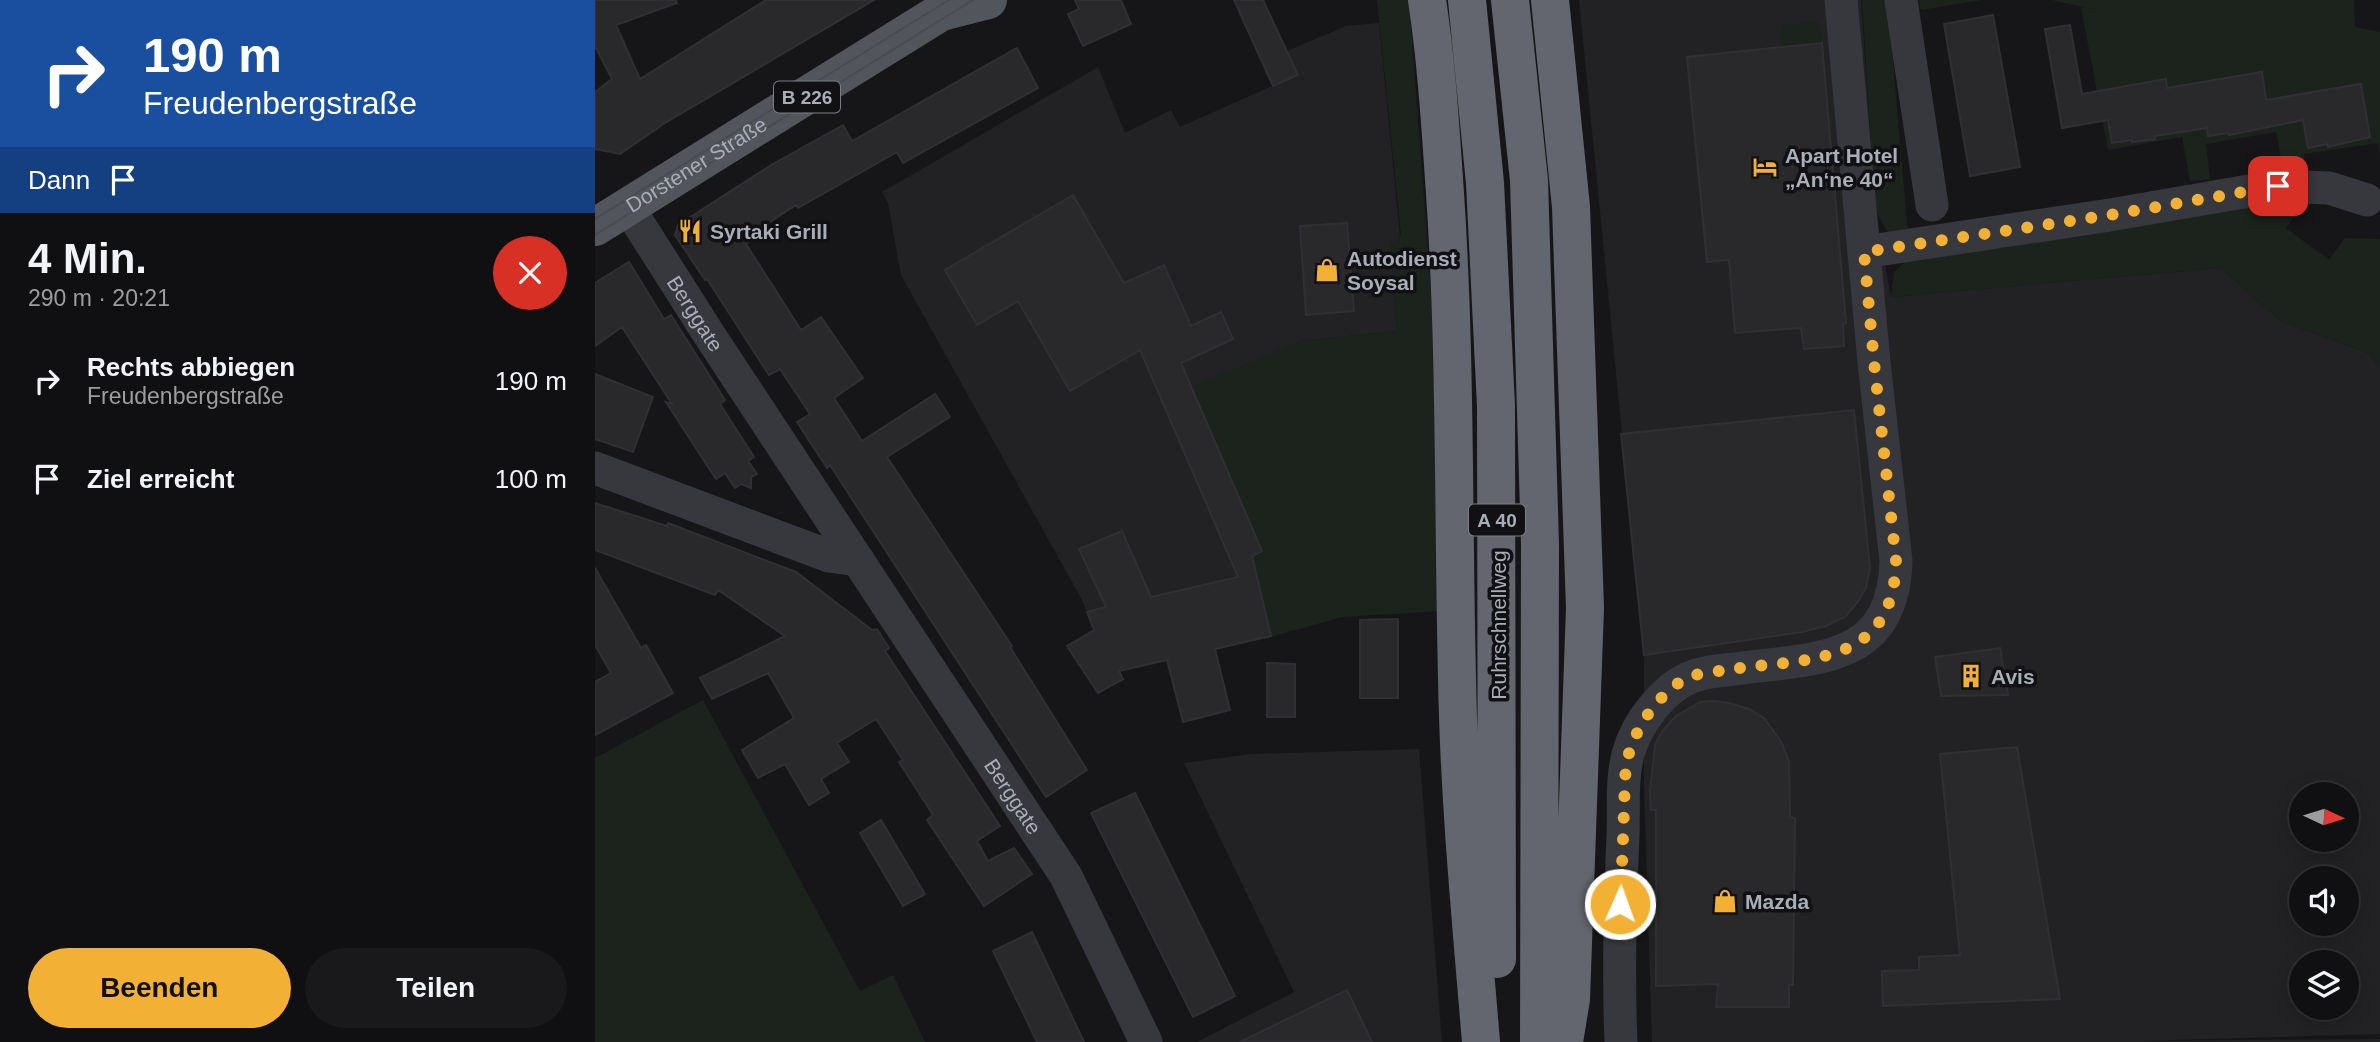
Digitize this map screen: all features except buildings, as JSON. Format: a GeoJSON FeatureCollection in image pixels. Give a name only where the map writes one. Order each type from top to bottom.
{"type":"FeatureCollection","features":[{"type":"Feature","properties":{"kind":"highway","name":"A 40"},"geometry":{"type":"LineString","coordinates":[[1427,0],[1440,114],[1447,218],[1454,378],[1458,693],[1467,866],[1481,1042]]}},
{"type":"Feature","properties":{"kind":"highway","name":"Ruhrschnellweg"},"geometry":{"type":"LineString","coordinates":[[1467,0],[1485,183],[1496,406],[1496,1042]]}},
{"type":"Feature","properties":{"kind":"highway","name":"Ruhrschnellweg"},"geometry":{"type":"LineString","coordinates":[[1510,0],[1529,180],[1539,530],[1539,1042]]}},
{"type":"Feature","properties":{"kind":"highway"},"geometry":{"type":"LineString","coordinates":[[1550,0],[1571,208],[1585,608],[1571,999],[1564,1042]]}},
{"type":"Feature","properties":{"kind":"main road","name":"Dorstener Straße"},"geometry":{"type":"LineString","coordinates":[[595,228],[946,6],[988,0]]}},
{"type":"Feature","properties":{"kind":"street"},"geometry":{"type":"LineString","coordinates":[[1621,1042],[1620,904],[1625,781],[1629,751],[1645,718],[1661,699],[1682,681],[1705,673],[1826,656],[1852,647],[1869,636],[1884,617],[1895,582],[1896,561],[1874,362],[1840,0]]}},
{"type":"Feature","properties":{"kind":"street"},"geometry":{"type":"LineString","coordinates":[[1901,0],[1932,205]]}},
{"type":"Feature","properties":{"kind":"street"},"geometry":{"type":"LineString","coordinates":[[1864,252],[2110,215],[2278,186],[2329,188],[2367,200]]}},
{"type":"Feature","properties":{"kind":"street","name":"Berggate"},"geometry":{"type":"LineString","coordinates":[[628,207],[1066,876],[1146,1042]]}},
{"type":"Feature","properties":{"kind":"street"},"geometry":{"type":"LineString","coordinates":[[595,468],[829,556],[858,560]]}},
{"type":"Feature","properties":{"kind":"shaded area"},"geometry":{"type":"Polygon","coordinates":[[[1377,0],[1409,0],[1431,292],[1441,611],[1342,617],[1271,637],[1256,573],[1232,564],[1262,551],[1191,387],[1299,341],[1397,331],[1391,246],[1401,235],[1377,0]]]}},
{"type":"Feature","properties":{"kind":"shaded area"},"geometry":{"type":"Polygon","coordinates":[[[1579,0],[1861,0],[1875,210],[1891,297],[2221,268],[2281,321],[2368,353],[2380,368],[2380,1034],[2136,1041],[2380,1039],[2380,1042],[1652,1042],[1644,787],[1644,655],[1579,0]]]}},
{"type":"Feature","properties":{"kind":"shaded area"},"geometry":{"type":"Polygon","coordinates":[[[1862,0],[1894,0],[1898,29],[1892,50],[1908,235],[1889,234],[1875,210],[1862,0]]]}},
{"type":"Feature","properties":{"kind":"shaded area"},"geometry":{"type":"Polygon","coordinates":[[[1919,0],[1982,0],[1921,10],[1919,0]]]}},
{"type":"Feature","properties":{"kind":"shaded area"},"geometry":{"type":"Polygon","coordinates":[[[2052,0],[2354,0],[2355,27],[2380,32],[2380,156],[2378,143],[2304,154],[2305,166],[2283,167],[2276,132],[2206,144],[2210,179],[2190,181],[2182,137],[2108,150],[2081,7],[2109,13],[2052,0]]]}},
{"type":"Feature","properties":{"kind":"shaded area"},"geometry":{"type":"Polygon","coordinates":[[[1818,21],[1822,43],[1781,47],[1779,26],[1818,21]]]}},
{"type":"Feature","properties":{"kind":"shaded area"},"geometry":{"type":"Polygon","coordinates":[[[1379,23],[1400,237],[1391,246],[1397,331],[1299,341],[1262,551],[1233,564],[1256,573],[1271,637],[1119,671],[1094,630],[1082,600],[901,275],[888,203],[882,192],[1098,67],[1125,133],[1171,110],[1180,127],[1297,75],[1287,51],[1346,26],[1379,23]]]}},
{"type":"Feature","properties":{"kind":"shaded area"},"geometry":{"type":"Polygon","coordinates":[[[2264,201],[2291,202],[2301,206],[2286,228],[2329,260],[2345,238],[2380,239],[2380,368],[2368,353],[2281,321],[2221,268],[1891,297],[1894,272],[1905,262],[2264,201]]]}},
{"type":"Feature","properties":{"kind":"shaded area"},"geometry":{"type":"Polygon","coordinates":[[[703,700],[860,991],[893,975],[925,1042],[595,1042],[595,758],[703,700]]]}},
{"type":"Feature","properties":{"kind":"shaded area"},"geometry":{"type":"Polygon","coordinates":[[[1419,749],[1442,1042],[1197,1042],[1294,992],[1184,763],[1251,754],[1419,749]]]}},
{"type":"Feature","properties":{"kind":"tram line"},"geometry":{"type":"LineString","coordinates":[[595,219],[949,0]]}},
{"type":"Feature","properties":{"kind":"tram line"},"geometry":{"type":"LineString","coordinates":[[595,235],[973,0]]}},
{"type":"Feature","properties":{"kind":"place","name":"Apart Hotel „An‘ne 40“"},"geometry":{"type":"Point","coordinates":[1765,167]}},
{"type":"Feature","properties":{"kind":"place","name":"Syrtaki Grill"},"geometry":{"type":"Point","coordinates":[690,231]}},
{"type":"Feature","properties":{"kind":"place","name":"Autodienst Soysal"},"geometry":{"type":"Point","coordinates":[1327,270]}},
{"type":"Feature","properties":{"kind":"place","name":"Avis"},"geometry":{"type":"Point","coordinates":[1971,676]}},
{"type":"Feature","properties":{"kind":"place","name":"Mazda"},"geometry":{"type":"Point","coordinates":[1725,901]}},
{"type":"Feature","properties":{"kind":"route"},"geometry":{"type":"LineString","coordinates":[[1620,904],[1625,781],[1629,751],[1645,718],[1661,699],[1682,681],[1705,673],[1826,656],[1852,647],[1869,636],[1884,617],[1889,604],[1895,582],[1896,561],[1864,252],[2110,215],[2278,186]]}}]}
